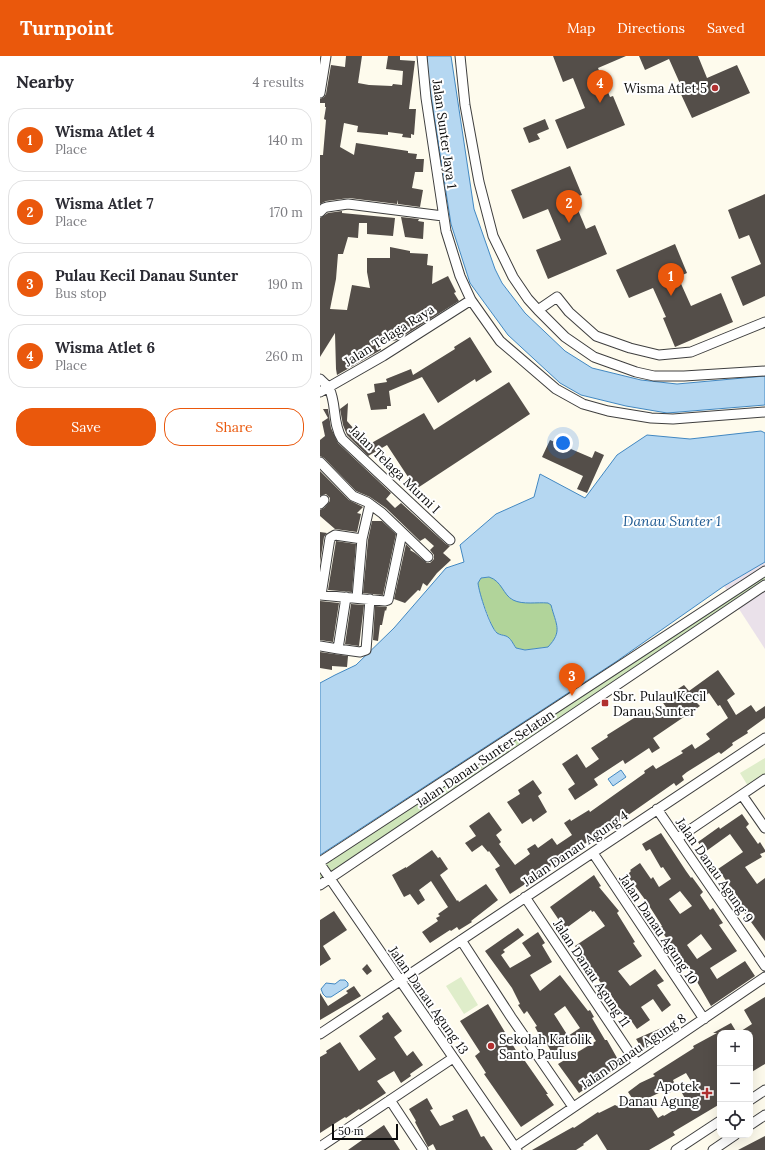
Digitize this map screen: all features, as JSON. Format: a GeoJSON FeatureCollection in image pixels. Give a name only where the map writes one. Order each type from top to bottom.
{"type":"FeatureCollection","features":[{"type":"Feature","properties":{"kind":"street"},"geometry":{"type":"LineString","coordinates":[[320,92],[326,56]]}},
{"type":"Feature","properties":{"kind":"street","name":"Jalan Sunter Jaya 1"},"geometry":{"type":"LineString","coordinates":[[422,56],[426,98],[446,231],[460,276],[471,300],[500,340],[547,382],[576,401],[608,411],[651,418],[673,419],[765,412]]}},
{"type":"Feature","properties":{"kind":"street"},"geometry":{"type":"LineString","coordinates":[[460,56],[465,105],[479,182],[493,236],[513,277],[528,300],[565,337],[594,357],[636,372],[654,376],[684,376],[765,371]]}},
{"type":"Feature","properties":{"kind":"street"},"geometry":{"type":"LineString","coordinates":[[320,212],[327,206],[348,204],[443,216]]}},
{"type":"Feature","properties":{"kind":"street"},"geometry":{"type":"LineString","coordinates":[[538,310],[557,297],[569,312],[596,336],[630,348],[659,355],[691,352],[765,322]]}},
{"type":"Feature","properties":{"kind":"street","name":"Jalan Telaga Raya"},"geometry":{"type":"LineString","coordinates":[[320,392],[383,356],[471,300]]}},
{"type":"Feature","properties":{"kind":"street"},"geometry":{"type":"LineString","coordinates":[[320,379],[329,387]]}},
{"type":"Feature","properties":{"kind":"street","name":"Jalan Telaga Murni I"},"geometry":{"type":"LineString","coordinates":[[329,387],[334,404],[337,432],[342,439],[450,540]]}},
{"type":"Feature","properties":{"kind":"street"},"geometry":{"type":"LineString","coordinates":[[320,462],[353,496],[370,504],[382,513],[428,556]]}},
{"type":"Feature","properties":{"kind":"street"},"geometry":{"type":"LineString","coordinates":[[357,598],[362,539],[370,504]]}},
{"type":"Feature","properties":{"kind":"street"},"geometry":{"type":"LineString","coordinates":[[362,539],[335,535],[330,538],[320,595],[385,601],[389,598],[402,533]]}},
{"type":"Feature","properties":{"kind":"street","name":"Jalan Danau Sunter Selatan"},"geometry":{"type":"LineString","coordinates":[[320,863],[765,571]]}},
{"type":"Feature","properties":{"kind":"street","name":"Jalan Danau Sunter Selatan"},"geometry":{"type":"LineString","coordinates":[[320,885],[765,585]]}},
{"type":"Feature","properties":{"kind":"street"},"geometry":{"type":"LineString","coordinates":[[338,649],[346,597]]}},
{"type":"Feature","properties":{"kind":"street"},"geometry":{"type":"LineString","coordinates":[[320,646],[360,652],[366,650],[370,599]]}},
{"type":"Feature","properties":{"kind":"street","name":"Jalan Danau Agung 4"},"geometry":{"type":"LineString","coordinates":[[320,1034],[765,738]]}},
{"type":"Feature","properties":{"kind":"street"},"geometry":{"type":"LineString","coordinates":[[678,838],[765,779]]}},
{"type":"Feature","properties":{"kind":"street"},"geometry":{"type":"LineString","coordinates":[[742,794],[765,828]]}},
{"type":"Feature","properties":{"kind":"street","name":"Jalan Danau Agung 9"},"geometry":{"type":"LineString","coordinates":[[658,809],[765,966]]}},
{"type":"Feature","properties":{"kind":"street","name":"Jalan Danau Agung 10"},"geometry":{"type":"LineString","coordinates":[[593,853],[704,1019]]}},
{"type":"Feature","properties":{"kind":"street","name":"Jalan Danau Agung 13"},"geometry":{"type":"LineString","coordinates":[[320,863],[516,1148]]}},
{"type":"Feature","properties":{"kind":"street","name":"Jalan Danau Agung 11"},"geometry":{"type":"LineString","coordinates":[[525,897],[638,1064]]}},
{"type":"Feature","properties":{"kind":"street"},"geometry":{"type":"LineString","coordinates":[[461,940],[510,1016],[573,1107]]}},
{"type":"Feature","properties":{"kind":"street","name":"Jalan Danau Agung 8"},"geometry":{"type":"LineString","coordinates":[[516,1148],[573,1107],[765,977]]}},
{"type":"Feature","properties":{"kind":"street"},"geometry":{"type":"LineString","coordinates":[[323,1147],[390,1100],[454,1058]]}},
{"type":"Feature","properties":{"kind":"street"},"geometry":{"type":"LineString","coordinates":[[753,1098],[765,1090]]}},
{"type":"Feature","properties":{"kind":"street"},"geometry":{"type":"LineString","coordinates":[[390,1100],[423,1150]]}},
{"type":"Feature","properties":{"kind":"street"},"geometry":{"type":"LineString","coordinates":[[753,1123],[765,1115]]}},
{"type":"Feature","properties":{"kind":"street"},"geometry":{"type":"LineString","coordinates":[[676,1150],[717,1122]]}},
{"type":"Feature","properties":{"kind":"street"},"geometry":{"type":"LineString","coordinates":[[713,1150],[731,1138]]}},
{"type":"Feature","properties":{"kind":"shaded area"},"geometry":{"type":"Polygon","coordinates":[[[765,562],[765,649],[724,586],[765,562]]]}},
{"type":"Feature","properties":{"kind":"green space"},"geometry":{"type":"Polygon","coordinates":[[[765,571],[765,585],[320,885],[320,862],[765,571]]]}},
{"type":"Feature","properties":{"kind":"green space"},"geometry":{"type":"Polygon","coordinates":[[[489,577],[496,579],[512,600],[548,603],[551,605],[557,632],[553,641],[548,647],[525,650],[516,648],[510,639],[506,636],[498,634],[493,628],[478,590],[478,583],[481,578],[489,577]]]}},
{"type":"Feature","properties":{"kind":"green space"},"geometry":{"type":"Polygon","coordinates":[[[765,758],[765,776],[748,786],[740,773],[765,758]]]}},
{"type":"Feature","properties":{"kind":"green space"},"geometry":{"type":"Polygon","coordinates":[[[461,977],[478,1005],[464,1014],[446,986],[461,977]]]}},
{"type":"Feature","properties":{"kind":"water"},"geometry":{"type":"Polygon","coordinates":[[[427,56],[451,56],[474,209],[495,269],[502,283],[525,313],[565,351],[592,368],[641,380],[677,384],[765,376],[765,405],[667,413],[626,406],[581,395],[560,383],[508,335],[470,283],[451,224],[428,77],[427,56]]]}},
{"type":"Feature","properties":{"kind":"water","name":"Danau Sunter 1"},"geometry":{"type":"Polygon","coordinates":[[[761,431],[765,433],[765,562],[724,586],[617,661],[320,855],[320,683],[356,665],[394,628],[446,568],[464,562],[460,545],[496,514],[534,497],[540,474],[585,498],[617,455],[647,435],[690,439],[761,431]],[[489,577],[481,578],[478,583],[485,610],[494,630],[498,634],[509,638],[516,648],[525,650],[548,647],[556,636],[557,632],[551,605],[548,603],[517,602],[510,598],[500,585],[489,577]]]}},
{"type":"Feature","properties":{"kind":"water"},"geometry":{"type":"Polygon","coordinates":[[[621,770],[626,777],[613,786],[608,779],[621,770]]]}},
{"type":"Feature","properties":{"kind":"water"},"geometry":{"type":"Polygon","coordinates":[[[340,980],[345,980],[348,983],[348,986],[331,997],[326,997],[323,994],[321,989],[326,983],[335,984],[340,980]]]}},
{"type":"Feature","properties":{"kind":"building"},"geometry":{"type":"Polygon","coordinates":[[[346,56],[362,56],[358,83],[369,85],[402,85],[403,71],[386,69],[388,56],[400,56],[400,60],[415,61],[409,109],[416,109],[414,135],[411,134],[411,138],[402,137],[403,134],[388,132],[388,135],[357,132],[358,126],[344,123],[340,147],[354,155],[356,143],[408,151],[408,153],[417,154],[416,159],[424,159],[423,172],[415,172],[412,188],[423,190],[420,207],[398,204],[397,200],[397,204],[349,198],[326,201],[320,204],[320,155],[323,155],[326,120],[324,119],[326,107],[325,103],[320,103],[320,99],[326,94],[331,65],[345,67],[346,56]]]}},
{"type":"Feature","properties":{"kind":"building"},"geometry":{"type":"Polygon","coordinates":[[[553,56],[626,56],[598,68],[610,97],[613,96],[625,125],[567,149],[555,120],[585,108],[573,78],[563,82],[553,56]]]}},
{"type":"Feature","properties":{"kind":"building","name":"Wisma Atlet 5"},"geometry":{"type":"Polygon","coordinates":[[[639,56],[698,56],[707,78],[737,65],[750,93],[692,118],[679,90],[682,88],[669,59],[645,70],[639,56]]]}},
{"type":"Feature","properties":{"kind":"building"},"geometry":{"type":"Polygon","coordinates":[[[545,119],[549,129],[537,134],[540,139],[529,143],[523,128],[545,119]]]}},
{"type":"Feature","properties":{"kind":"building"},"geometry":{"type":"Polygon","coordinates":[[[570,166],[582,195],[573,198],[586,229],[595,225],[607,254],[548,279],[536,250],[561,240],[548,209],[523,219],[511,190],[570,166]]]}},
{"type":"Feature","properties":{"kind":"building"},"geometry":{"type":"Polygon","coordinates":[[[765,194],[765,296],[743,306],[731,277],[761,264],[749,235],[739,239],[728,210],[765,194]]]}},
{"type":"Feature","properties":{"kind":"building"},"geometry":{"type":"Polygon","coordinates":[[[342,211],[342,213],[395,218],[393,236],[367,234],[367,223],[359,223],[358,238],[348,237],[343,254],[338,254],[336,279],[330,309],[347,310],[352,285],[370,288],[367,272],[367,258],[390,258],[390,247],[410,251],[410,253],[428,254],[427,265],[433,266],[432,284],[448,276],[456,292],[454,293],[459,301],[397,340],[380,344],[381,350],[337,375],[335,333],[320,357],[320,218],[328,213],[342,211]]]}},
{"type":"Feature","properties":{"kind":"building"},"geometry":{"type":"Polygon","coordinates":[[[401,217],[419,219],[418,221],[424,222],[423,239],[405,237],[401,217]]]}},
{"type":"Feature","properties":{"kind":"building"},"geometry":{"type":"Polygon","coordinates":[[[675,244],[687,273],[678,277],[691,306],[721,293],[733,322],[675,347],[663,318],[666,317],[653,288],[629,298],[616,270],[675,244]]]}},
{"type":"Feature","properties":{"kind":"building"},"geometry":{"type":"Polygon","coordinates":[[[470,337],[492,372],[476,382],[475,379],[438,403],[422,377],[389,391],[391,406],[387,406],[387,409],[371,410],[367,394],[375,392],[374,384],[387,382],[386,379],[411,369],[413,375],[455,349],[454,347],[470,337]]]}},
{"type":"Feature","properties":{"kind":"building"},"geometry":{"type":"Polygon","coordinates":[[[509,382],[530,414],[416,489],[387,445],[368,456],[347,435],[343,425],[340,409],[348,403],[347,421],[368,445],[424,413],[434,430],[509,382]]]}},
{"type":"Feature","properties":{"kind":"building"},"geometry":{"type":"Polygon","coordinates":[[[323,409],[328,409],[331,428],[338,443],[391,493],[386,499],[395,508],[401,503],[450,546],[443,553],[451,560],[437,573],[427,586],[423,583],[420,591],[418,590],[405,603],[394,599],[406,544],[411,549],[410,550],[427,563],[430,563],[434,559],[434,555],[430,550],[434,546],[425,538],[420,541],[386,508],[370,497],[356,491],[324,458],[320,456],[320,440],[325,436],[322,422],[328,418],[323,409]]]}},
{"type":"Feature","properties":{"kind":"building"},"geometry":{"type":"Polygon","coordinates":[[[550,440],[592,458],[595,451],[604,455],[587,493],[577,489],[583,476],[542,457],[550,440]]]}},
{"type":"Feature","properties":{"kind":"building"},"geometry":{"type":"Polygon","coordinates":[[[320,471],[349,500],[363,507],[357,513],[361,514],[357,532],[335,529],[320,516],[320,510],[330,501],[330,498],[326,494],[320,496],[320,471]]]}},
{"type":"Feature","properties":{"kind":"building"},"geometry":{"type":"Polygon","coordinates":[[[372,521],[382,521],[396,534],[383,595],[363,593],[368,540],[372,521]]]}},
{"type":"Feature","properties":{"kind":"building"},"geometry":{"type":"Polygon","coordinates":[[[320,532],[327,533],[324,537],[320,563],[320,532]]]}},
{"type":"Feature","properties":{"kind":"building"},"geometry":{"type":"Polygon","coordinates":[[[336,541],[356,544],[352,592],[328,590],[336,541]]]}},
{"type":"Feature","properties":{"kind":"building"},"geometry":{"type":"Polygon","coordinates":[[[320,601],[339,603],[333,642],[320,640],[320,601]]]}},
{"type":"Feature","properties":{"kind":"building"},"geometry":{"type":"Polygon","coordinates":[[[351,604],[364,605],[359,646],[345,644],[351,604]]]}},
{"type":"Feature","properties":{"kind":"building"},"geometry":{"type":"Polygon","coordinates":[[[375,606],[387,607],[382,625],[380,625],[378,641],[373,640],[375,606]]]}},
{"type":"Feature","properties":{"kind":"building"},"geometry":{"type":"Polygon","coordinates":[[[320,652],[348,656],[347,667],[332,666],[332,670],[320,668],[320,652]]]}},
{"type":"Feature","properties":{"kind":"building"},"geometry":{"type":"Polygon","coordinates":[[[718,670],[735,694],[727,700],[736,715],[751,705],[756,712],[765,706],[765,718],[747,731],[748,733],[732,743],[733,745],[721,754],[719,752],[687,772],[682,776],[684,780],[676,786],[674,783],[614,825],[612,823],[596,834],[597,836],[510,894],[495,869],[500,866],[489,851],[488,852],[482,845],[472,852],[465,843],[476,836],[469,826],[489,812],[502,830],[496,835],[501,842],[499,844],[515,865],[530,854],[527,849],[535,844],[538,848],[552,838],[557,845],[572,835],[564,823],[570,819],[571,821],[589,810],[590,812],[645,773],[644,771],[653,765],[656,769],[683,753],[681,751],[692,744],[695,749],[710,739],[706,734],[728,718],[720,705],[718,706],[709,693],[696,702],[700,706],[653,738],[660,748],[652,753],[649,748],[625,764],[623,760],[594,779],[598,785],[575,800],[568,789],[575,784],[562,764],[577,754],[586,768],[599,759],[591,748],[608,737],[607,735],[650,708],[655,715],[666,707],[661,700],[684,685],[689,691],[718,670]]]}},
{"type":"Feature","properties":{"kind":"building"},"geometry":{"type":"Polygon","coordinates":[[[533,780],[542,793],[538,796],[547,812],[533,822],[531,818],[522,824],[507,802],[520,794],[518,790],[533,780]]]}},
{"type":"Feature","properties":{"kind":"building"},"geometry":{"type":"Polygon","coordinates":[[[742,814],[749,824],[746,827],[758,844],[760,842],[765,850],[765,852],[760,854],[762,857],[745,867],[757,884],[765,878],[765,941],[743,911],[734,896],[736,895],[718,869],[743,852],[730,834],[705,852],[698,842],[719,827],[720,829],[742,814]]]}},
{"type":"Feature","properties":{"kind":"building"},"geometry":{"type":"Polygon","coordinates":[[[661,833],[686,871],[703,892],[700,895],[710,910],[713,908],[723,923],[719,925],[737,951],[710,968],[717,979],[745,961],[755,976],[711,1006],[696,980],[666,941],[668,940],[659,928],[662,926],[627,875],[631,871],[630,870],[640,863],[651,879],[653,877],[659,887],[671,879],[663,867],[661,868],[650,849],[646,851],[642,844],[661,833]],[[680,891],[669,899],[680,914],[692,906],[680,891]],[[701,934],[687,945],[697,959],[712,949],[701,934]]]}},
{"type":"Feature","properties":{"kind":"building"},"geometry":{"type":"Polygon","coordinates":[[[432,850],[438,858],[440,857],[448,869],[440,875],[457,901],[458,900],[459,902],[486,884],[498,900],[471,921],[472,922],[459,930],[457,927],[451,931],[450,930],[430,943],[422,932],[438,921],[436,918],[440,916],[438,914],[448,907],[431,881],[419,890],[425,900],[418,905],[410,894],[404,897],[392,875],[406,868],[432,850]]]}},
{"type":"Feature","properties":{"kind":"building"},"geometry":{"type":"Polygon","coordinates":[[[594,875],[601,886],[599,887],[619,911],[617,913],[635,942],[633,943],[642,956],[618,971],[630,986],[655,969],[664,981],[657,985],[671,1005],[662,1012],[653,999],[641,1007],[650,1020],[637,1029],[630,1019],[627,1021],[611,995],[575,946],[605,926],[594,911],[592,912],[591,910],[565,929],[550,907],[594,875]]]}},
{"type":"Feature","properties":{"kind":"building"},"geometry":{"type":"Polygon","coordinates":[[[334,911],[347,930],[323,946],[331,959],[320,966],[320,920],[334,911]]]}},
{"type":"Feature","properties":{"kind":"building"},"geometry":{"type":"Polygon","coordinates":[[[518,928],[524,935],[503,950],[505,952],[501,955],[510,968],[531,956],[522,943],[538,932],[545,943],[542,945],[552,962],[530,975],[540,991],[560,975],[588,1011],[590,1010],[594,1017],[592,1018],[605,1040],[607,1040],[621,1065],[579,1093],[558,1064],[596,1041],[590,1032],[552,1053],[544,1039],[542,1040],[535,1027],[537,1026],[527,1011],[524,1014],[518,1005],[520,1004],[512,988],[485,951],[518,928]],[[565,1006],[554,1014],[568,1036],[580,1028],[565,1006]]]}},
{"type":"Feature","properties":{"kind":"building"},"geometry":{"type":"Polygon","coordinates":[[[367,964],[372,971],[367,975],[362,969],[367,964]]]}},
{"type":"Feature","properties":{"kind":"building"},"geometry":{"type":"Polygon","coordinates":[[[354,986],[361,996],[320,1020],[320,993],[328,1006],[348,993],[346,991],[354,986]]]}},
{"type":"Feature","properties":{"kind":"building"},"geometry":{"type":"Polygon","coordinates":[[[765,997],[765,1064],[753,1071],[753,1030],[743,1030],[752,1024],[744,1010],[765,997]]]}},
{"type":"Feature","properties":{"kind":"building"},"geometry":{"type":"Polygon","coordinates":[[[488,1004],[517,1052],[518,1051],[554,1105],[521,1127],[484,1074],[486,1073],[475,1056],[480,1052],[460,1021],[488,1004]]]}},
{"type":"Feature","properties":{"kind":"building"},"geometry":{"type":"Polygon","coordinates":[[[388,1012],[402,1031],[394,1037],[407,1056],[413,1051],[423,1065],[410,1074],[411,1076],[401,1083],[394,1071],[377,1081],[386,1093],[320,1133],[320,1057],[340,1042],[359,1071],[376,1059],[359,1036],[383,1019],[382,1016],[388,1012]]]}},
{"type":"Feature","properties":{"kind":"building"},"geometry":{"type":"Polygon","coordinates":[[[675,1022],[678,1029],[659,1037],[661,1040],[643,1050],[636,1039],[675,1022]]]}},
{"type":"Feature","properties":{"kind":"building"},"geometry":{"type":"Polygon","coordinates":[[[731,1023],[735,1030],[718,1030],[731,1023]]]}},
{"type":"Feature","properties":{"kind":"building"},"geometry":{"type":"Polygon","coordinates":[[[717,1033],[717,1106],[673,1132],[675,1135],[649,1150],[607,1150],[597,1134],[576,1150],[532,1150],[573,1127],[574,1128],[598,1112],[599,1113],[615,1105],[617,1106],[632,1098],[628,1092],[640,1083],[655,1076],[653,1074],[694,1048],[693,1046],[717,1033]],[[686,1073],[673,1080],[677,1089],[665,1095],[663,1091],[646,1099],[658,1118],[687,1102],[682,1093],[694,1086],[686,1073]]]}},
{"type":"Feature","properties":{"kind":"building"},"geometry":{"type":"Polygon","coordinates":[[[427,1098],[433,1109],[430,1110],[440,1126],[454,1120],[452,1116],[467,1109],[481,1137],[484,1136],[493,1150],[436,1150],[433,1144],[428,1147],[409,1109],[427,1098]]]}},
{"type":"Feature","properties":{"kind":"building"},"geometry":{"type":"Polygon","coordinates":[[[384,1125],[400,1150],[348,1150],[365,1138],[384,1125]]]}},
{"type":"Feature","properties":{"kind":"building"},"geometry":{"type":"Polygon","coordinates":[[[765,1136],[765,1150],[738,1150],[765,1136]]]}},
{"type":"Feature","properties":{"kind":"place","name":"Wisma Atlet 5"},"geometry":{"type":"Point","coordinates":[715,88]}},
{"type":"Feature","properties":{"kind":"place","name":"Wisma Atlet 6"},"geometry":{"type":"Point","coordinates":[600,103]}},
{"type":"Feature","properties":{"kind":"place","name":"Wisma Atlet 7"},"geometry":{"type":"Point","coordinates":[569,223]}},
{"type":"Feature","properties":{"kind":"place","name":"Wisma Atlet 4"},"geometry":{"type":"Point","coordinates":[671,296]}},
{"type":"Feature","properties":{"kind":"place","name":"Pulau Kecil Danau Sunter"},"geometry":{"type":"Point","coordinates":[572,696]}},
{"type":"Feature","properties":{"kind":"place","name":"Sbr. Pulau Kecil Danau Sunter"},"geometry":{"type":"Point","coordinates":[605,703]}},
{"type":"Feature","properties":{"kind":"place","name":"Sekolah Katolik Santo Paulus"},"geometry":{"type":"Point","coordinates":[491,1046]}},
{"type":"Feature","properties":{"kind":"place","name":"Apotek Danau Agung"},"geometry":{"type":"Point","coordinates":[707,1093]}}]}
